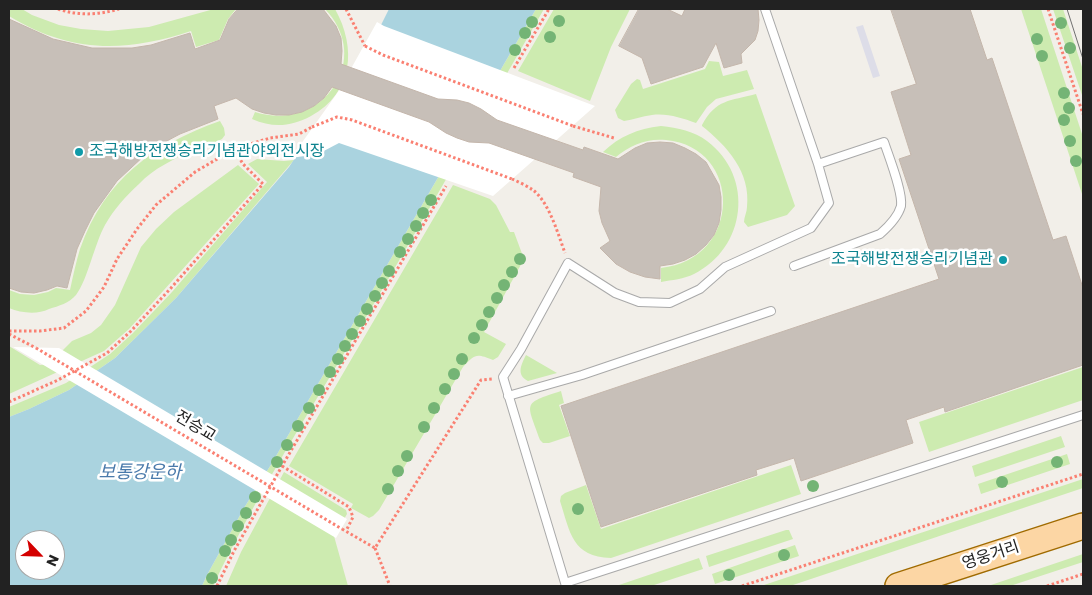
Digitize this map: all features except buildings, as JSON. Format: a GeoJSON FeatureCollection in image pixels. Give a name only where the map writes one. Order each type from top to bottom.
{"type":"FeatureCollection","features":[{"type":"Feature","properties":{"kind":"main road","name":"영웅거리"},"geometry":{"type":"LineString","coordinates":[[898,586],[1083,526]]}},
{"type":"Feature","properties":{"kind":"lane"},"geometry":{"type":"LineString","coordinates":[[765,9],[818,164],[829,203],[811,228],[725,266],[700,290],[670,303],[639,302],[615,293],[568,263],[521,349],[503,377],[566,585],[1083,415]]}},
{"type":"Feature","properties":{"kind":"lane"},"geometry":{"type":"LineString","coordinates":[[794,266],[880,234],[890,224],[900,208],[901,196],[884,142],[818,164]]}},
{"type":"Feature","properties":{"kind":"lane"},"geometry":{"type":"LineString","coordinates":[[508,396],[582,375],[771,311]]}},
{"type":"Feature","properties":{"kind":"path"},"geometry":{"type":"LineString","coordinates":[[58,9],[80,14],[104,13],[119,9]]}},
{"type":"Feature","properties":{"kind":"path"},"geometry":{"type":"LineString","coordinates":[[346,9],[365,46],[383,55],[573,126],[614,138]]}},
{"type":"Feature","properties":{"kind":"path"},"geometry":{"type":"LineString","coordinates":[[514,68],[549,9]]}},
{"type":"Feature","properties":{"kind":"path"},"geometry":{"type":"LineString","coordinates":[[1048,9],[1083,114]]}},
{"type":"Feature","properties":{"kind":"path"},"geometry":{"type":"LineString","coordinates":[[9,333],[64,328],[86,311],[104,287],[117,259],[137,228],[156,205],[195,172],[234,150],[270,138],[299,134],[312,127],[338,118],[352,120],[512,179],[534,191],[544,205],[555,227],[568,263]]}},
{"type":"Feature","properties":{"kind":"path"},"geometry":{"type":"LineString","coordinates":[[9,402],[58,380],[107,353],[131,331],[178,281],[263,184],[243,164],[234,150]]}},
{"type":"Feature","properties":{"kind":"path"},"geometry":{"type":"LineString","coordinates":[[218,586],[234,551],[282,466],[446,186]]}},
{"type":"Feature","properties":{"kind":"path","name":"전승교"},"geometry":{"type":"LineString","coordinates":[[9,333],[375,548]]}},
{"type":"Feature","properties":{"kind":"path"},"geometry":{"type":"LineString","coordinates":[[390,586],[375,548],[481,380],[503,377]]}},
{"type":"Feature","properties":{"kind":"path"},"geometry":{"type":"LineString","coordinates":[[282,466],[349,506],[353,517],[346,531]]}},
{"type":"Feature","properties":{"kind":"path"},"geometry":{"type":"LineString","coordinates":[[742,586],[1083,474]]}},
{"type":"Feature","properties":{"kind":"path"},"geometry":{"type":"LineString","coordinates":[[1047,586],[1083,574]]}},
{"type":"Feature","properties":{"kind":"green space"},"geometry":{"type":"Polygon","coordinates":[[[9,9],[22,9],[32,15],[59,25],[108,31],[149,27],[214,9],[236,9],[228,19],[219,40],[196,47],[191,31],[143,43],[120,46],[76,43],[32,28],[9,16],[9,9]]]}},
{"type":"Feature","properties":{"kind":"green space"},"geometry":{"type":"Polygon","coordinates":[[[325,9],[335,9],[342,24],[348,54],[343,82],[336,95],[311,116],[289,124],[274,125],[252,119],[255,112],[279,116],[301,112],[320,102],[334,88],[342,70],[344,50],[339,29],[325,9]]]}},
{"type":"Feature","properties":{"kind":"green space"},"geometry":{"type":"Polygon","coordinates":[[[536,9],[544,9],[372,307],[269,480],[213,586],[202,586],[244,508],[536,9]]]}},
{"type":"Feature","properties":{"kind":"green space"},"geometry":{"type":"Polygon","coordinates":[[[554,9],[630,9],[611,47],[590,101],[518,71],[554,9]]]}},
{"type":"Feature","properties":{"kind":"green space"},"geometry":{"type":"Polygon","coordinates":[[[1021,9],[1041,9],[1083,137],[1083,197],[1021,9]]]}},
{"type":"Feature","properties":{"kind":"green space"},"geometry":{"type":"Polygon","coordinates":[[[1053,9],[1063,9],[1083,70],[1083,98],[1053,9]]]}},
{"type":"Feature","properties":{"kind":"green space"},"geometry":{"type":"Polygon","coordinates":[[[709,61],[719,62],[723,76],[747,70],[754,89],[716,99],[707,107],[696,123],[669,115],[648,116],[624,121],[618,118],[615,110],[631,84],[637,79],[640,80],[643,89],[705,69],[709,61]]]}},
{"type":"Feature","properties":{"kind":"green space"},"geometry":{"type":"Polygon","coordinates":[[[756,94],[795,206],[787,215],[748,227],[744,222],[747,209],[747,194],[741,171],[728,151],[702,125],[707,116],[724,102],[756,94]]]}},
{"type":"Feature","properties":{"kind":"green space"},"geometry":{"type":"Polygon","coordinates":[[[220,121],[225,135],[222,139],[172,160],[145,178],[120,203],[105,225],[84,280],[73,298],[64,304],[34,313],[9,308],[9,290],[20,294],[34,295],[56,288],[70,290],[80,249],[90,224],[103,202],[118,184],[134,167],[153,153],[196,130],[220,121]]]}},
{"type":"Feature","properties":{"kind":"green space"},"geometry":{"type":"Polygon","coordinates":[[[661,126],[691,132],[707,141],[722,156],[733,173],[738,192],[738,211],[734,230],[725,247],[711,262],[690,276],[661,282],[661,268],[688,260],[707,245],[719,225],[723,203],[720,181],[709,162],[691,147],[666,140],[652,140],[639,143],[616,157],[603,152],[629,134],[661,126]]]}},
{"type":"Feature","properties":{"kind":"green space"},"geometry":{"type":"Polygon","coordinates":[[[257,159],[294,160],[176,298],[115,358],[69,390],[9,417],[9,407],[66,383],[110,354],[133,333],[172,292],[267,182],[248,164],[257,159]]]}},
{"type":"Feature","properties":{"kind":"green space"},"geometry":{"type":"Polygon","coordinates":[[[238,165],[259,184],[129,329],[104,351],[9,394],[9,346],[40,365],[49,364],[72,341],[91,333],[101,325],[115,305],[141,247],[156,229],[174,212],[238,165]]]}},
{"type":"Feature","properties":{"kind":"green space"},"geometry":{"type":"Polygon","coordinates":[[[453,185],[490,199],[496,205],[510,232],[514,232],[524,259],[484,332],[506,344],[498,357],[493,360],[483,356],[476,356],[470,359],[463,367],[379,510],[369,518],[351,508],[353,504],[289,466],[453,185]]]}},
{"type":"Feature","properties":{"kind":"green space"},"geometry":{"type":"Polygon","coordinates":[[[526,355],[557,373],[528,381],[524,379],[521,373],[521,366],[526,355]]]}},
{"type":"Feature","properties":{"kind":"green space"},"geometry":{"type":"Polygon","coordinates":[[[1083,367],[1083,400],[929,452],[919,422],[1083,367]]]}},
{"type":"Feature","properties":{"kind":"green space"},"geometry":{"type":"Polygon","coordinates":[[[561,391],[564,403],[559,405],[570,436],[549,443],[543,443],[540,440],[532,418],[531,406],[533,402],[539,399],[561,391]]]}},
{"type":"Feature","properties":{"kind":"green space"},"geometry":{"type":"Polygon","coordinates":[[[1061,436],[1065,447],[975,477],[972,466],[1061,436]]]}},
{"type":"Feature","properties":{"kind":"green space"},"geometry":{"type":"Polygon","coordinates":[[[1067,454],[1070,464],[981,494],[978,484],[1067,454]]]}},
{"type":"Feature","properties":{"kind":"green space"},"geometry":{"type":"Polygon","coordinates":[[[791,465],[801,494],[611,558],[598,557],[580,548],[570,532],[560,501],[561,496],[565,493],[586,485],[601,529],[791,465]]]}},
{"type":"Feature","properties":{"kind":"green space"},"geometry":{"type":"Polygon","coordinates":[[[284,472],[346,510],[347,514],[334,536],[348,586],[226,586],[241,552],[284,472]]]}},
{"type":"Feature","properties":{"kind":"green space"},"geometry":{"type":"Polygon","coordinates":[[[1083,479],[1083,488],[790,586],[761,586],[1083,479]]]}},
{"type":"Feature","properties":{"kind":"green space"},"geometry":{"type":"Polygon","coordinates":[[[789,530],[793,539],[709,567],[706,556],[789,530]]]}},
{"type":"Feature","properties":{"kind":"green space"},"geometry":{"type":"Polygon","coordinates":[[[795,545],[799,556],[715,584],[712,574],[795,545]]]}},
{"type":"Feature","properties":{"kind":"green space"},"geometry":{"type":"Polygon","coordinates":[[[1083,554],[1083,562],[1010,586],[988,586],[1083,554]]]}},
{"type":"Feature","properties":{"kind":"green space"},"geometry":{"type":"Polygon","coordinates":[[[699,558],[703,569],[651,586],[616,586],[699,558]]]}},
{"type":"Feature","properties":{"kind":"shaded area"},"geometry":{"type":"Polygon","coordinates":[[[863,25],[880,76],[873,78],[856,27],[863,25]]]}},
{"type":"Feature","properties":{"kind":"water","name":"보통강운하"},"geometry":{"type":"Polygon","coordinates":[[[389,9],[536,9],[244,508],[202,586],[9,586],[9,417],[69,390],[115,358],[176,298],[289,167],[373,41],[389,9]]]}},
{"type":"Feature","properties":{"kind":"pier"},"geometry":{"type":"Polygon","coordinates":[[[377,22],[595,106],[493,196],[339,143],[318,154],[291,158],[338,92],[377,22]]]}},
{"type":"Feature","properties":{"kind":"pier"},"geometry":{"type":"Polygon","coordinates":[[[13,347],[59,348],[347,519],[336,538],[13,347]]]}},
{"type":"Feature","properties":{"kind":"tram line"},"geometry":{"type":"LineString","coordinates":[[1067,9],[1083,59]]}},
{"type":"Feature","properties":{"kind":"place","name":"조국해방전쟁승리기념관야외전시장"},"geometry":{"type":"Point","coordinates":[79,152]}},
{"type":"Feature","properties":{"kind":"place","name":"조국해방전쟁승리기념관"},"geometry":{"type":"Point","coordinates":[1003,260]}}]}
